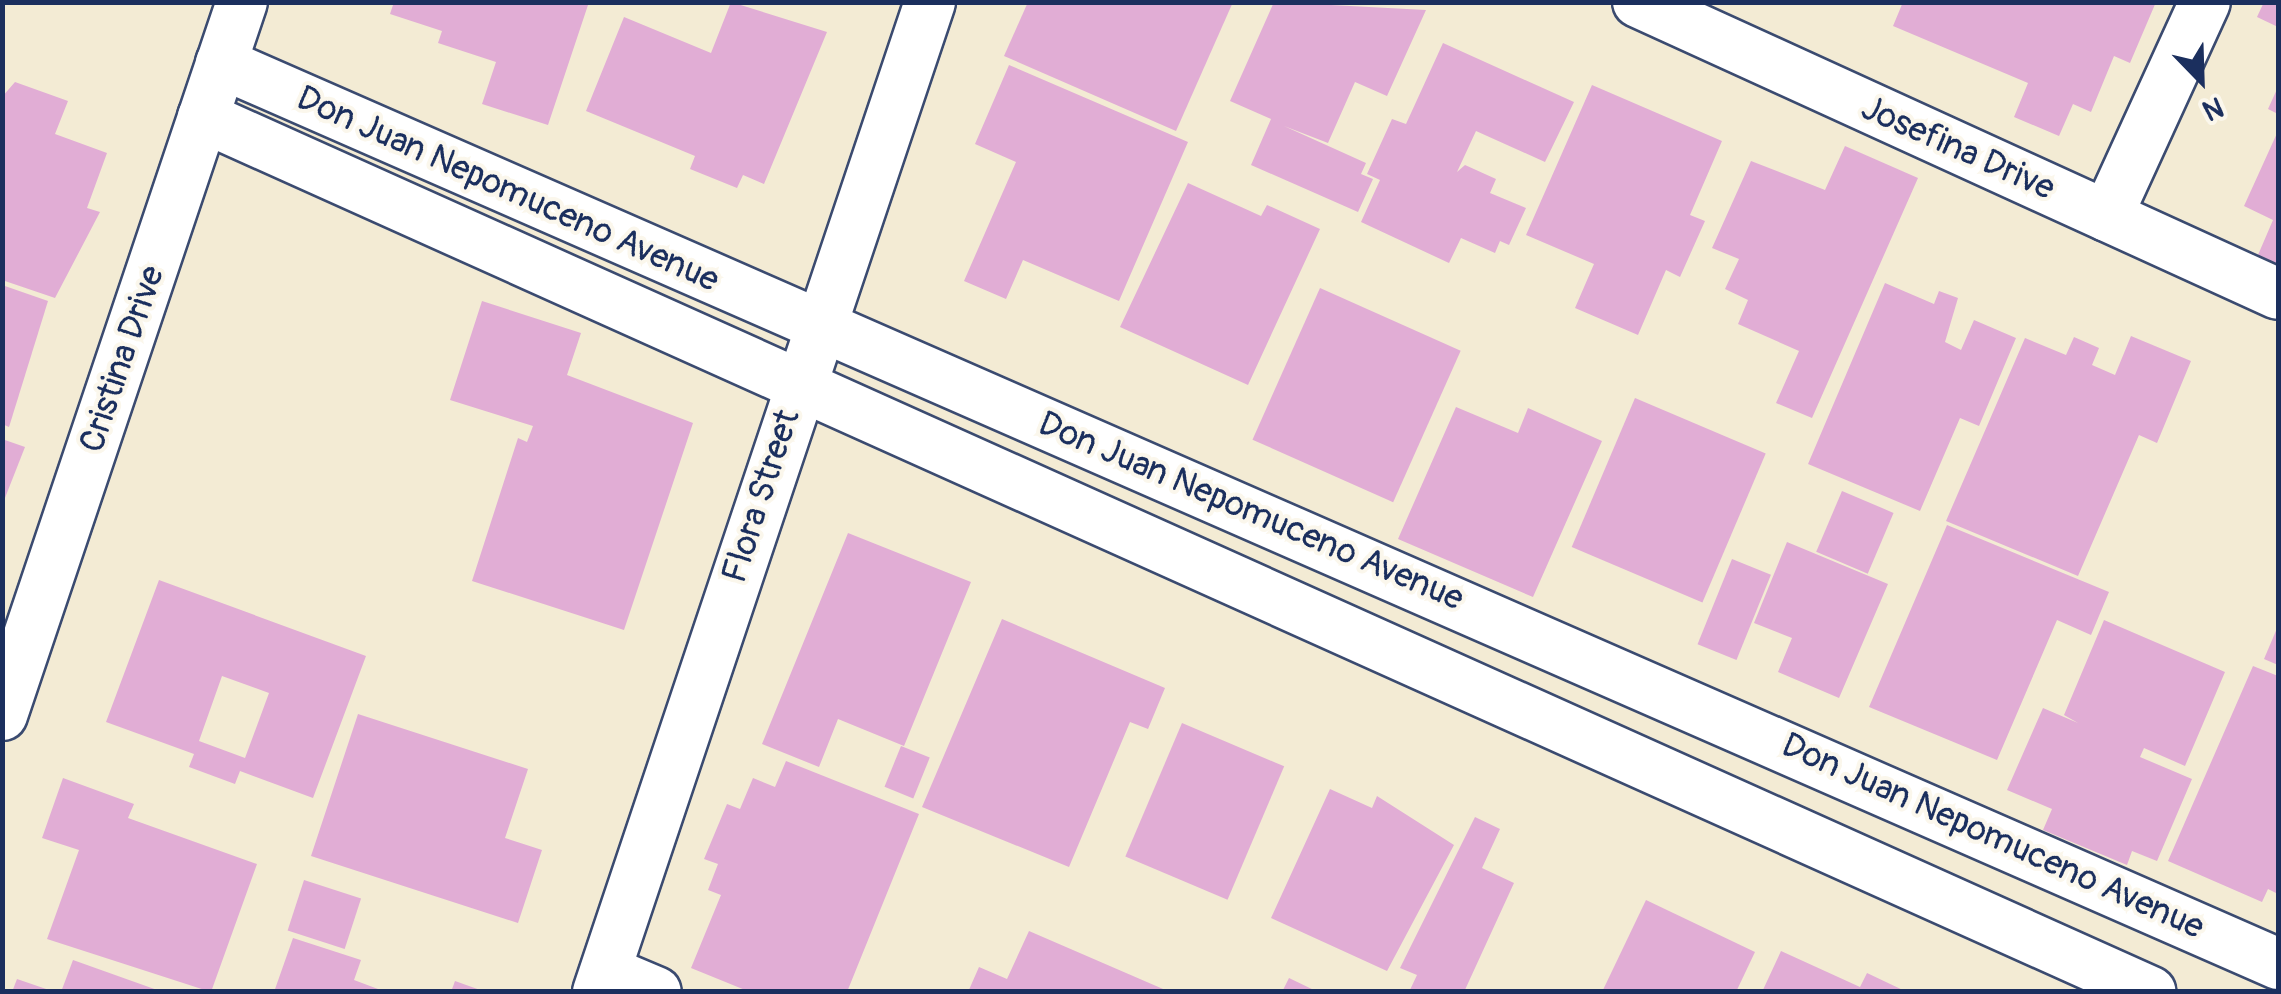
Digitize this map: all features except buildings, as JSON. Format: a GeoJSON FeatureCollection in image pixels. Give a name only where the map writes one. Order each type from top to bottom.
{"type":"FeatureCollection","features":[{"type":"Feature","properties":{"kind":"street","name":"Cristina Drive"},"geometry":{"type":"LineString","coordinates":[[2,715],[242,2]]}},
{"type":"Feature","properties":{"kind":"street","name":"Flora Street"},"geometry":{"type":"LineString","coordinates":[[602,981],[815,324],[930,2]]}},
{"type":"Feature","properties":{"kind":"street","name":"Josefina Drive"},"geometry":{"type":"LineString","coordinates":[[1638,2],[2278,294]]}},
{"type":"Feature","properties":{"kind":"street"},"geometry":{"type":"LineString","coordinates":[[2108,216],[2205,2]]}},
{"type":"Feature","properties":{"kind":"street","name":"Don Juan Nepomuceno Avenue"},"geometry":{"type":"LineString","coordinates":[[221,63],[815,324],[1628,672],[2278,964]]}},
{"type":"Feature","properties":{"kind":"street","name":"Don Juan Nepomuceno Avenue"},"geometry":{"type":"LineString","coordinates":[[203,117],[797,387],[1601,739],[2151,992]]}},
{"type":"Feature","properties":{"kind":"street"},"geometry":{"type":"LineString","coordinates":[[1601,739],[1628,672]]}},
{"type":"Feature","properties":{"kind":"street"},"geometry":{"type":"LineString","coordinates":[[602,981],[656,992]]}}]}
